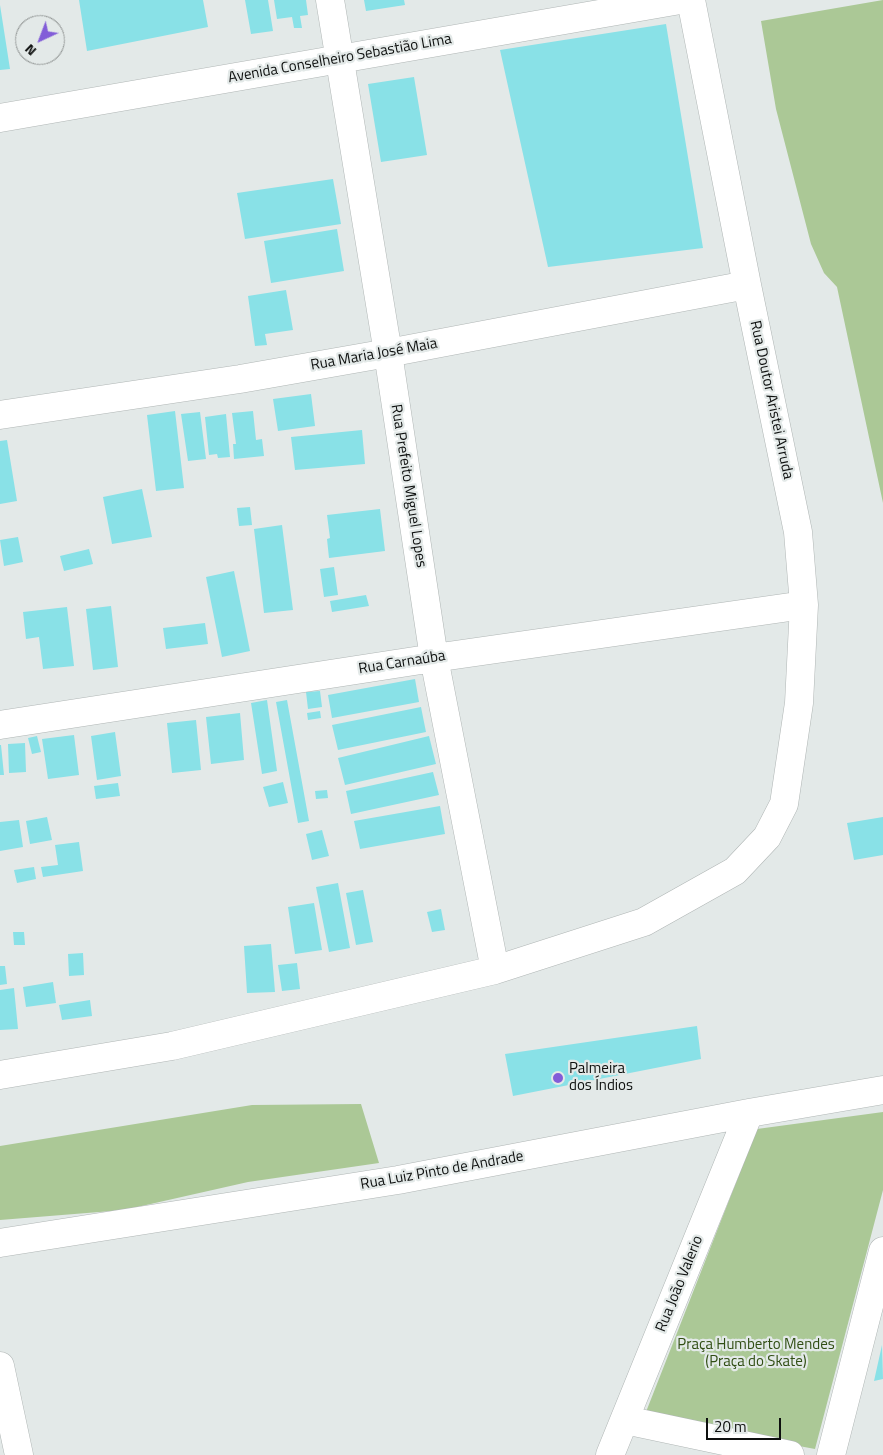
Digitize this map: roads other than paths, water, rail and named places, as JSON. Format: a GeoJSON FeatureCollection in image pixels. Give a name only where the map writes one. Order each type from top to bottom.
{"type":"FeatureCollection","features":[{"type":"Feature","properties":{"kind":"street","name":"Rua Prefeito Miguel Lopes"},"geometry":{"type":"LineString","coordinates":[[330,0],[388,353],[434,658],[495,970]]}},
{"type":"Feature","properties":{"kind":"street","name":"Avenida Conselheiro Sebastião Lima"},"geometry":{"type":"LineString","coordinates":[[0,118],[680,0]]}},
{"type":"Feature","properties":{"kind":"street","name":"Rua Doutor Aristei Arruda"},"geometry":{"type":"LineString","coordinates":[[495,970],[644,922],[735,871],[767,837],[784,804],[799,703],[804,605],[798,532],[691,0]]}},
{"type":"Feature","properties":{"kind":"street","name":"Rua Maria José Maia"},"geometry":{"type":"LineString","coordinates":[[0,415],[240,379],[747,285]]}},
{"type":"Feature","properties":{"kind":"street","name":"Rua Carnaúba"},"geometry":{"type":"LineString","coordinates":[[0,726],[434,658],[804,605]]}},
{"type":"Feature","properties":{"kind":"street"},"geometry":{"type":"LineString","coordinates":[[0,1074],[172,1046],[495,970]]}},
{"type":"Feature","properties":{"kind":"street","name":"Rua Luiz Pinto de Andrade"},"geometry":{"type":"LineString","coordinates":[[0,1243],[398,1180],[749,1113],[883,1090]]}},
{"type":"Feature","properties":{"kind":"street","name":"Rua João Valerio"},"geometry":{"type":"LineString","coordinates":[[610,1455],[749,1113]]}},
{"type":"Feature","properties":{"kind":"street"},"geometry":{"type":"LineString","coordinates":[[831,1455],[883,1251]]}},
{"type":"Feature","properties":{"kind":"street"},"geometry":{"type":"LineString","coordinates":[[0,1366],[19,1455]]}},
{"type":"Feature","properties":{"kind":"street"},"geometry":{"type":"LineString","coordinates":[[625,1420],[790,1455]]}},
{"type":"Feature","properties":{"kind":"place","name":"Palmeira dos Índios"},"geometry":{"type":"Point","coordinates":[558,1078]}},
{"type":"Feature","properties":{"kind":"park label","name":"Praça Humberto Mendes (Praça do Skate)"},"geometry":{"type":"Point","coordinates":[756,1354]}}]}
